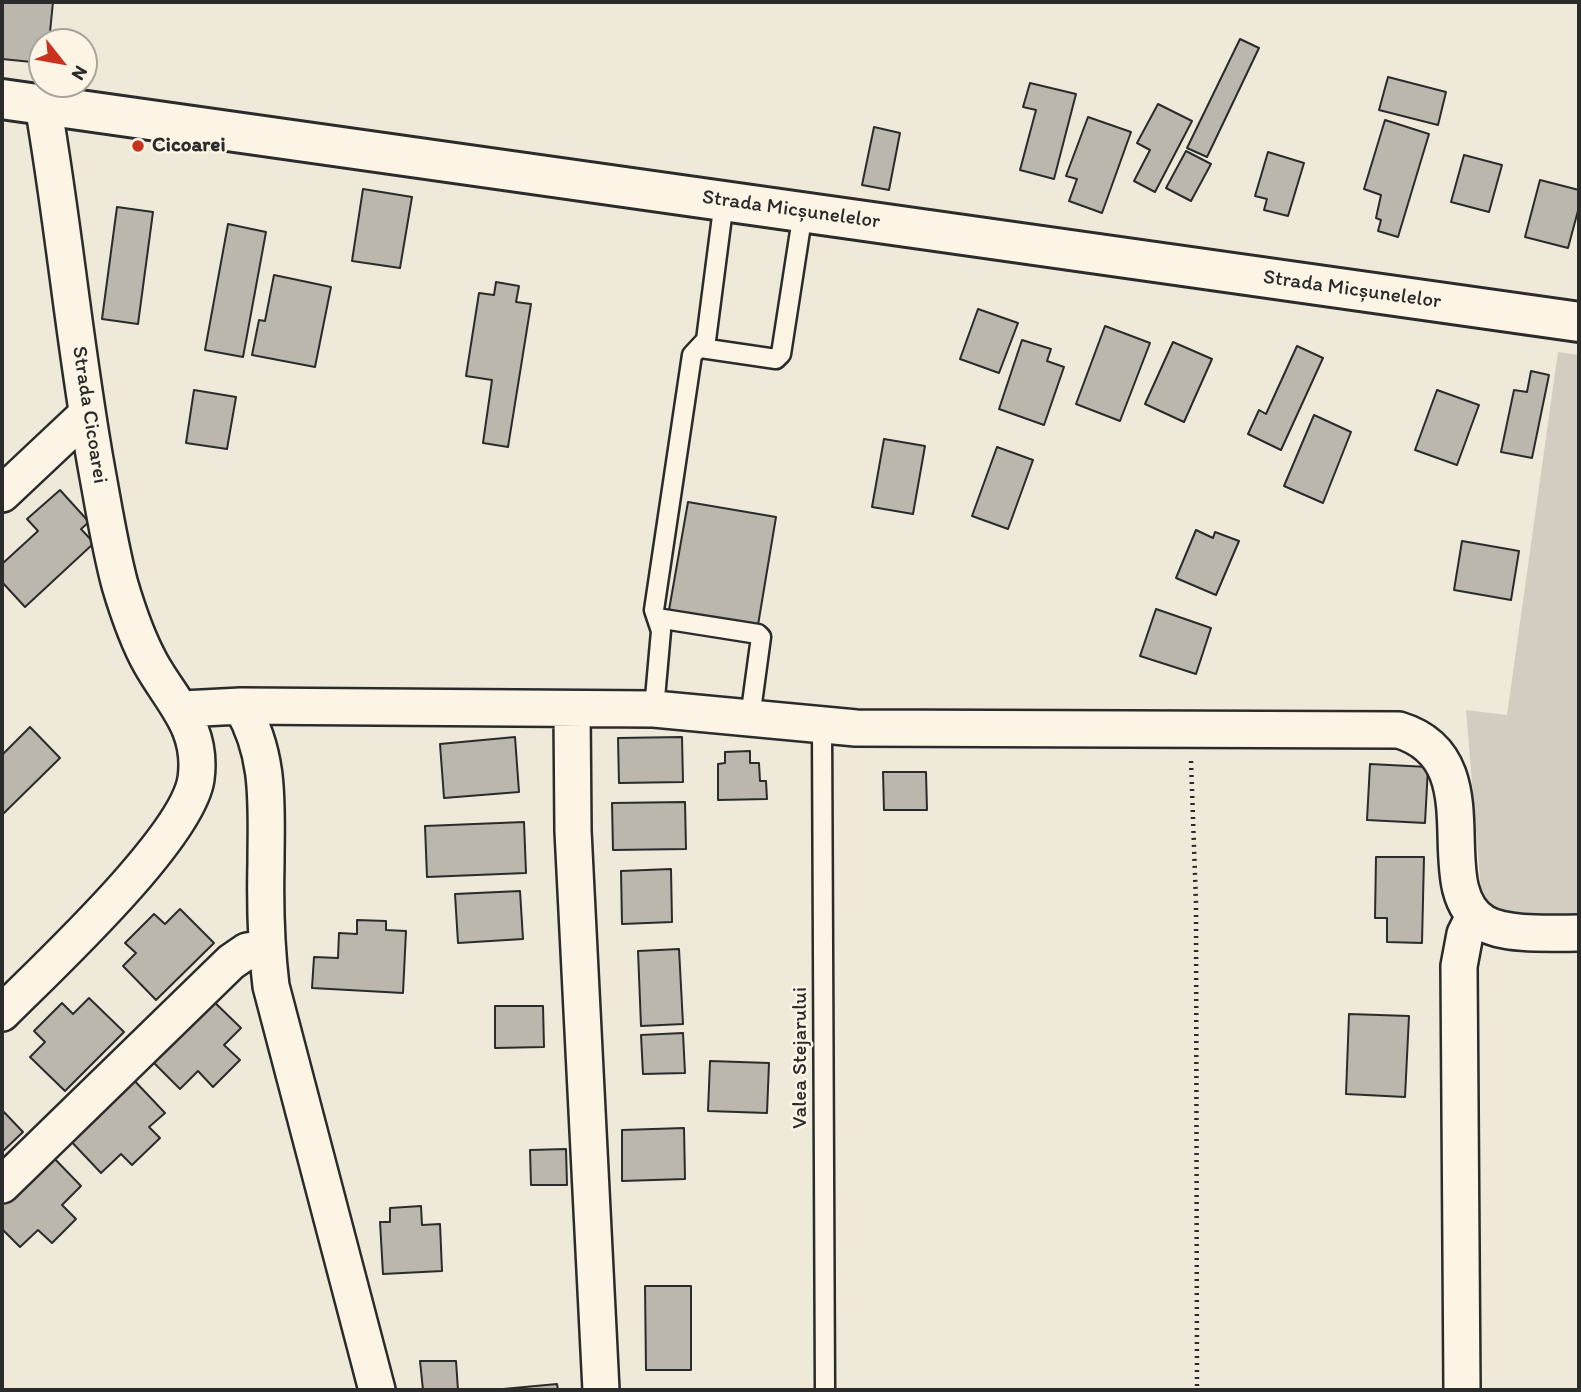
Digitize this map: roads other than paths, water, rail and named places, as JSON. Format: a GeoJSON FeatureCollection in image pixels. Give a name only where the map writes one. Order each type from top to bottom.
{"type":"FeatureCollection","features":[{"type":"Feature","properties":{"kind":"street","name":"Strada Micșunelelor"},"geometry":{"type":"LineString","coordinates":[[2,99],[1579,322]]}},
{"type":"Feature","properties":{"kind":"street","name":"Strada Cicoarei"},"geometry":{"type":"LineString","coordinates":[[2,1013],[114,899],[146,861],[187,804],[196,780],[194,740],[183,709],[153,666],[128,613],[110,542],[86,414],[43,105]]}},
{"type":"Feature","properties":{"kind":"street"},"geometry":{"type":"LineString","coordinates":[[2,494],[86,414]]}},
{"type":"Feature","properties":{"kind":"street"},"geometry":{"type":"LineString","coordinates":[[241,706],[254,727],[264,761],[267,813],[266,948],[285,1047],[377,1390]]}},
{"type":"Feature","properties":{"kind":"street"},"geometry":{"type":"LineString","coordinates":[[183,709],[241,706],[654,709],[822,726],[1399,730],[1422,740],[1442,761],[1450,778],[1459,870],[1464,897],[1474,916],[1501,929],[1579,933]]}},
{"type":"Feature","properties":{"kind":"street"},"geometry":{"type":"LineString","coordinates":[[572,710],[573,831],[601,1390]]}},
{"type":"Feature","properties":{"kind":"street"},"geometry":{"type":"LineString","coordinates":[[1462,1390],[1459,965],[1465,934],[1474,916]]}},
{"type":"Feature","properties":{"kind":"street"},"geometry":{"type":"LineString","coordinates":[[2,1185],[231,962],[247,951],[266,948]]}},
{"type":"Feature","properties":{"kind":"lane"},"geometry":{"type":"LineString","coordinates":[[654,709],[661,631],[654,610],[692,355],[706,340],[724,201]]}},
{"type":"Feature","properties":{"kind":"lane"},"geometry":{"type":"LineString","coordinates":[[701,348],[776,359],[781,354],[803,212]]}},
{"type":"Feature","properties":{"kind":"lane"},"geometry":{"type":"LineString","coordinates":[[657,618],[758,634],[761,637],[750,718]]}},
{"type":"Feature","properties":{"kind":"lane","name":"Valea Stejarului"},"geometry":{"type":"LineString","coordinates":[[822,726],[825,1390]]}},
{"type":"Feature","properties":{"kind":"place","name":"Cicoarei"},"geometry":{"type":"Point","coordinates":[138,146]}}]}
